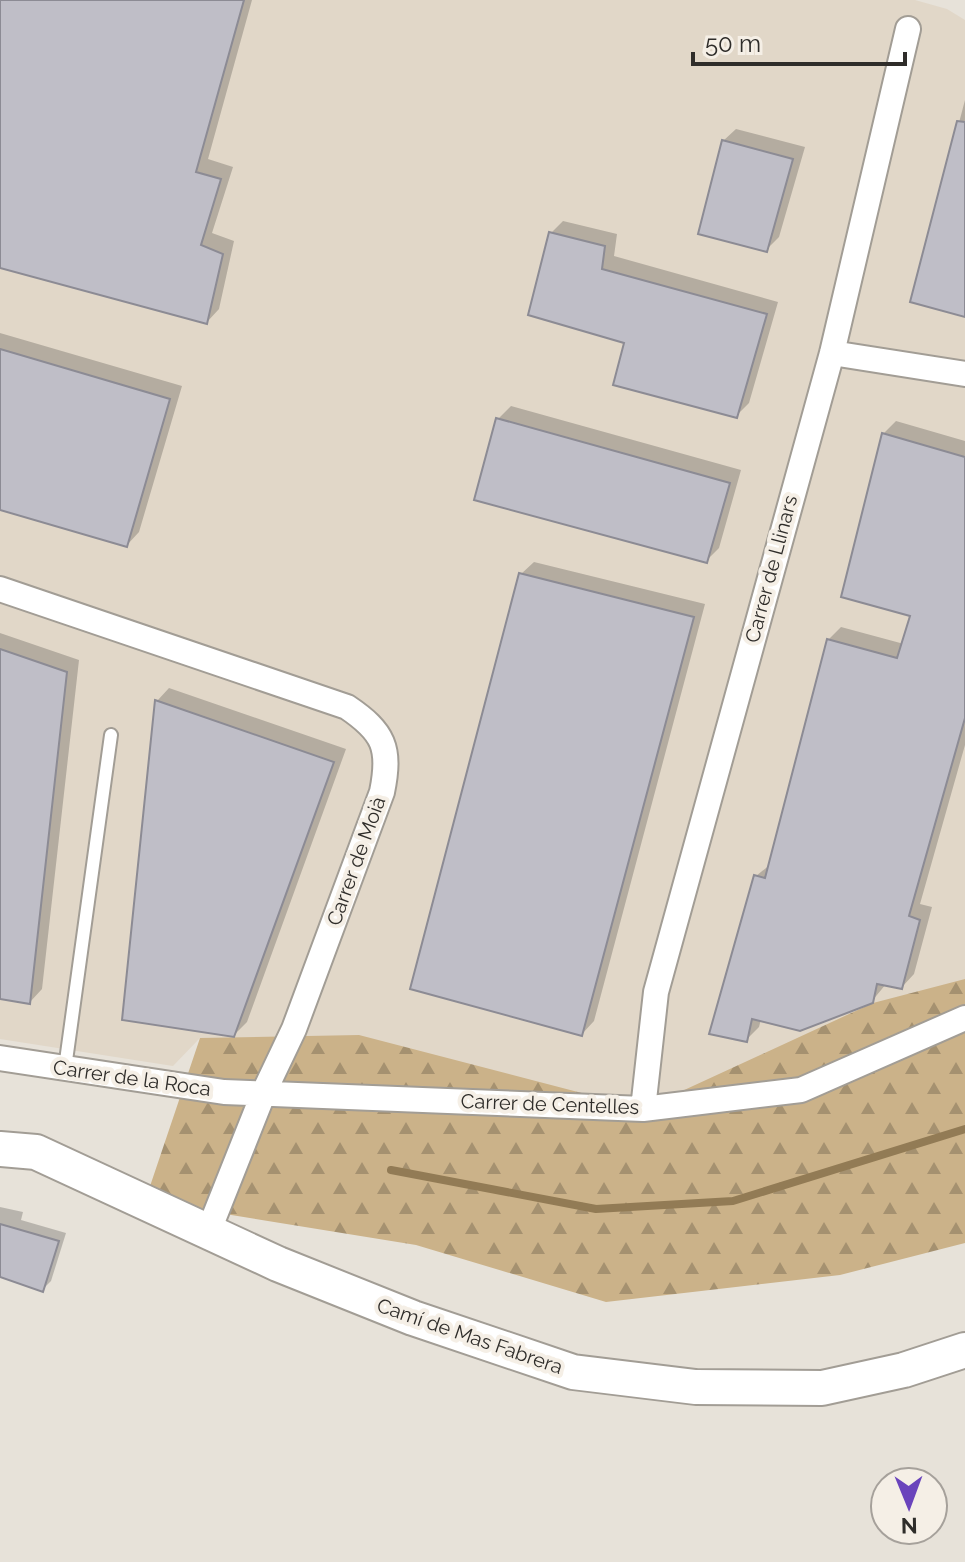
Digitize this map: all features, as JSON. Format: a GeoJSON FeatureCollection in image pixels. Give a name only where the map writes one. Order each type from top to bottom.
{"type":"FeatureCollection","features":[{"type":"Feature","properties":{"kind":"street","name":"Carrer de Llinars"},"geometry":{"type":"LineString","coordinates":[[643,1109],[656,992],[832,353],[908,29]]}},
{"type":"Feature","properties":{"kind":"street"},"geometry":{"type":"LineString","coordinates":[[832,353],[965,374]]}},
{"type":"Feature","properties":{"kind":"street","name":"Carrer de Moià"},"geometry":{"type":"LineString","coordinates":[[0,589],[347,707],[371,723],[384,744],[387,768],[382,792],[294,1029],[264,1092],[209,1230]]}},
{"type":"Feature","properties":{"kind":"street","name":"Carrer de Centelles"},"geometry":{"type":"LineString","coordinates":[[264,1092],[643,1109],[801,1090],[965,1018]]}},
{"type":"Feature","properties":{"kind":"street","name":"Carrer de la Roca"},"geometry":{"type":"LineString","coordinates":[[0,1058],[224,1092],[264,1092]]}},
{"type":"Feature","properties":{"kind":"street","name":"Camí de Mas Fabrera"},"geometry":{"type":"LineString","coordinates":[[0,1149],[36,1152],[209,1230],[264,1259],[413,1318],[573,1372],[696,1387],[822,1388],[904,1370],[965,1350]]}},
{"type":"Feature","properties":{"kind":"lane"},"geometry":{"type":"LineString","coordinates":[[65,1068],[111,735]]}},
{"type":"Feature","properties":{"kind":"shaded area"},"geometry":{"type":"Polygon","coordinates":[[[0,0],[915,0],[947,9],[965,20],[965,1019],[643,1109],[200,1038],[173,1066],[0,1039],[0,0]]]}},
{"type":"Feature","properties":{"kind":"green space"},"geometry":{"type":"Polygon","coordinates":[[[965,979],[965,1243],[840,1275],[606,1302],[416,1245],[145,1201],[200,1038],[359,1035],[643,1109],[873,1003],[965,979]]]}},
{"type":"Feature","properties":{"kind":"building"},"geometry":{"type":"Polygon","coordinates":[[[0,0],[244,0],[196,172],[221,179],[201,245],[223,254],[207,324],[0,268],[0,0]]]}},
{"type":"Feature","properties":{"kind":"building"},"geometry":{"type":"Polygon","coordinates":[[[957,121],[965,122],[965,317],[910,302],[957,121]]]}},
{"type":"Feature","properties":{"kind":"building"},"geometry":{"type":"Polygon","coordinates":[[[722,140],[793,159],[767,252],[698,234],[722,140]]]}},
{"type":"Feature","properties":{"kind":"building"},"geometry":{"type":"Polygon","coordinates":[[[549,232],[605,246],[602,269],[767,314],[737,418],[613,385],[624,343],[528,315],[549,232]]]}},
{"type":"Feature","properties":{"kind":"building"},"geometry":{"type":"Polygon","coordinates":[[[0,349],[170,399],[127,547],[0,510],[0,349]]]}},
{"type":"Feature","properties":{"kind":"building"},"geometry":{"type":"Polygon","coordinates":[[[496,418],[730,483],[707,563],[474,500],[496,418]]]}},
{"type":"Feature","properties":{"kind":"building"},"geometry":{"type":"Polygon","coordinates":[[[882,433],[965,457],[965,718],[909,916],[920,920],[902,989],[877,984],[873,1003],[800,1031],[752,1019],[747,1042],[709,1034],[754,875],[765,878],[827,639],[897,658],[910,616],[841,597],[882,433]]]}},
{"type":"Feature","properties":{"kind":"building"},"geometry":{"type":"Polygon","coordinates":[[[519,573],[694,617],[582,1036],[410,989],[519,573]]]}},
{"type":"Feature","properties":{"kind":"building"},"geometry":{"type":"Polygon","coordinates":[[[0,649],[67,672],[30,1004],[0,999],[0,649]]]}},
{"type":"Feature","properties":{"kind":"building"},"geometry":{"type":"Polygon","coordinates":[[[155,700],[334,762],[234,1037],[122,1020],[155,700]]]}},
{"type":"Feature","properties":{"kind":"building"},"geometry":{"type":"Polygon","coordinates":[[[0,1224],[59,1241],[43,1292],[0,1277],[0,1224]]]}},
{"type":"Feature","properties":{"kind":"waterway"},"geometry":{"type":"LineString","coordinates":[[391,1170],[596,1209],[733,1201],[965,1129]]}}]}
